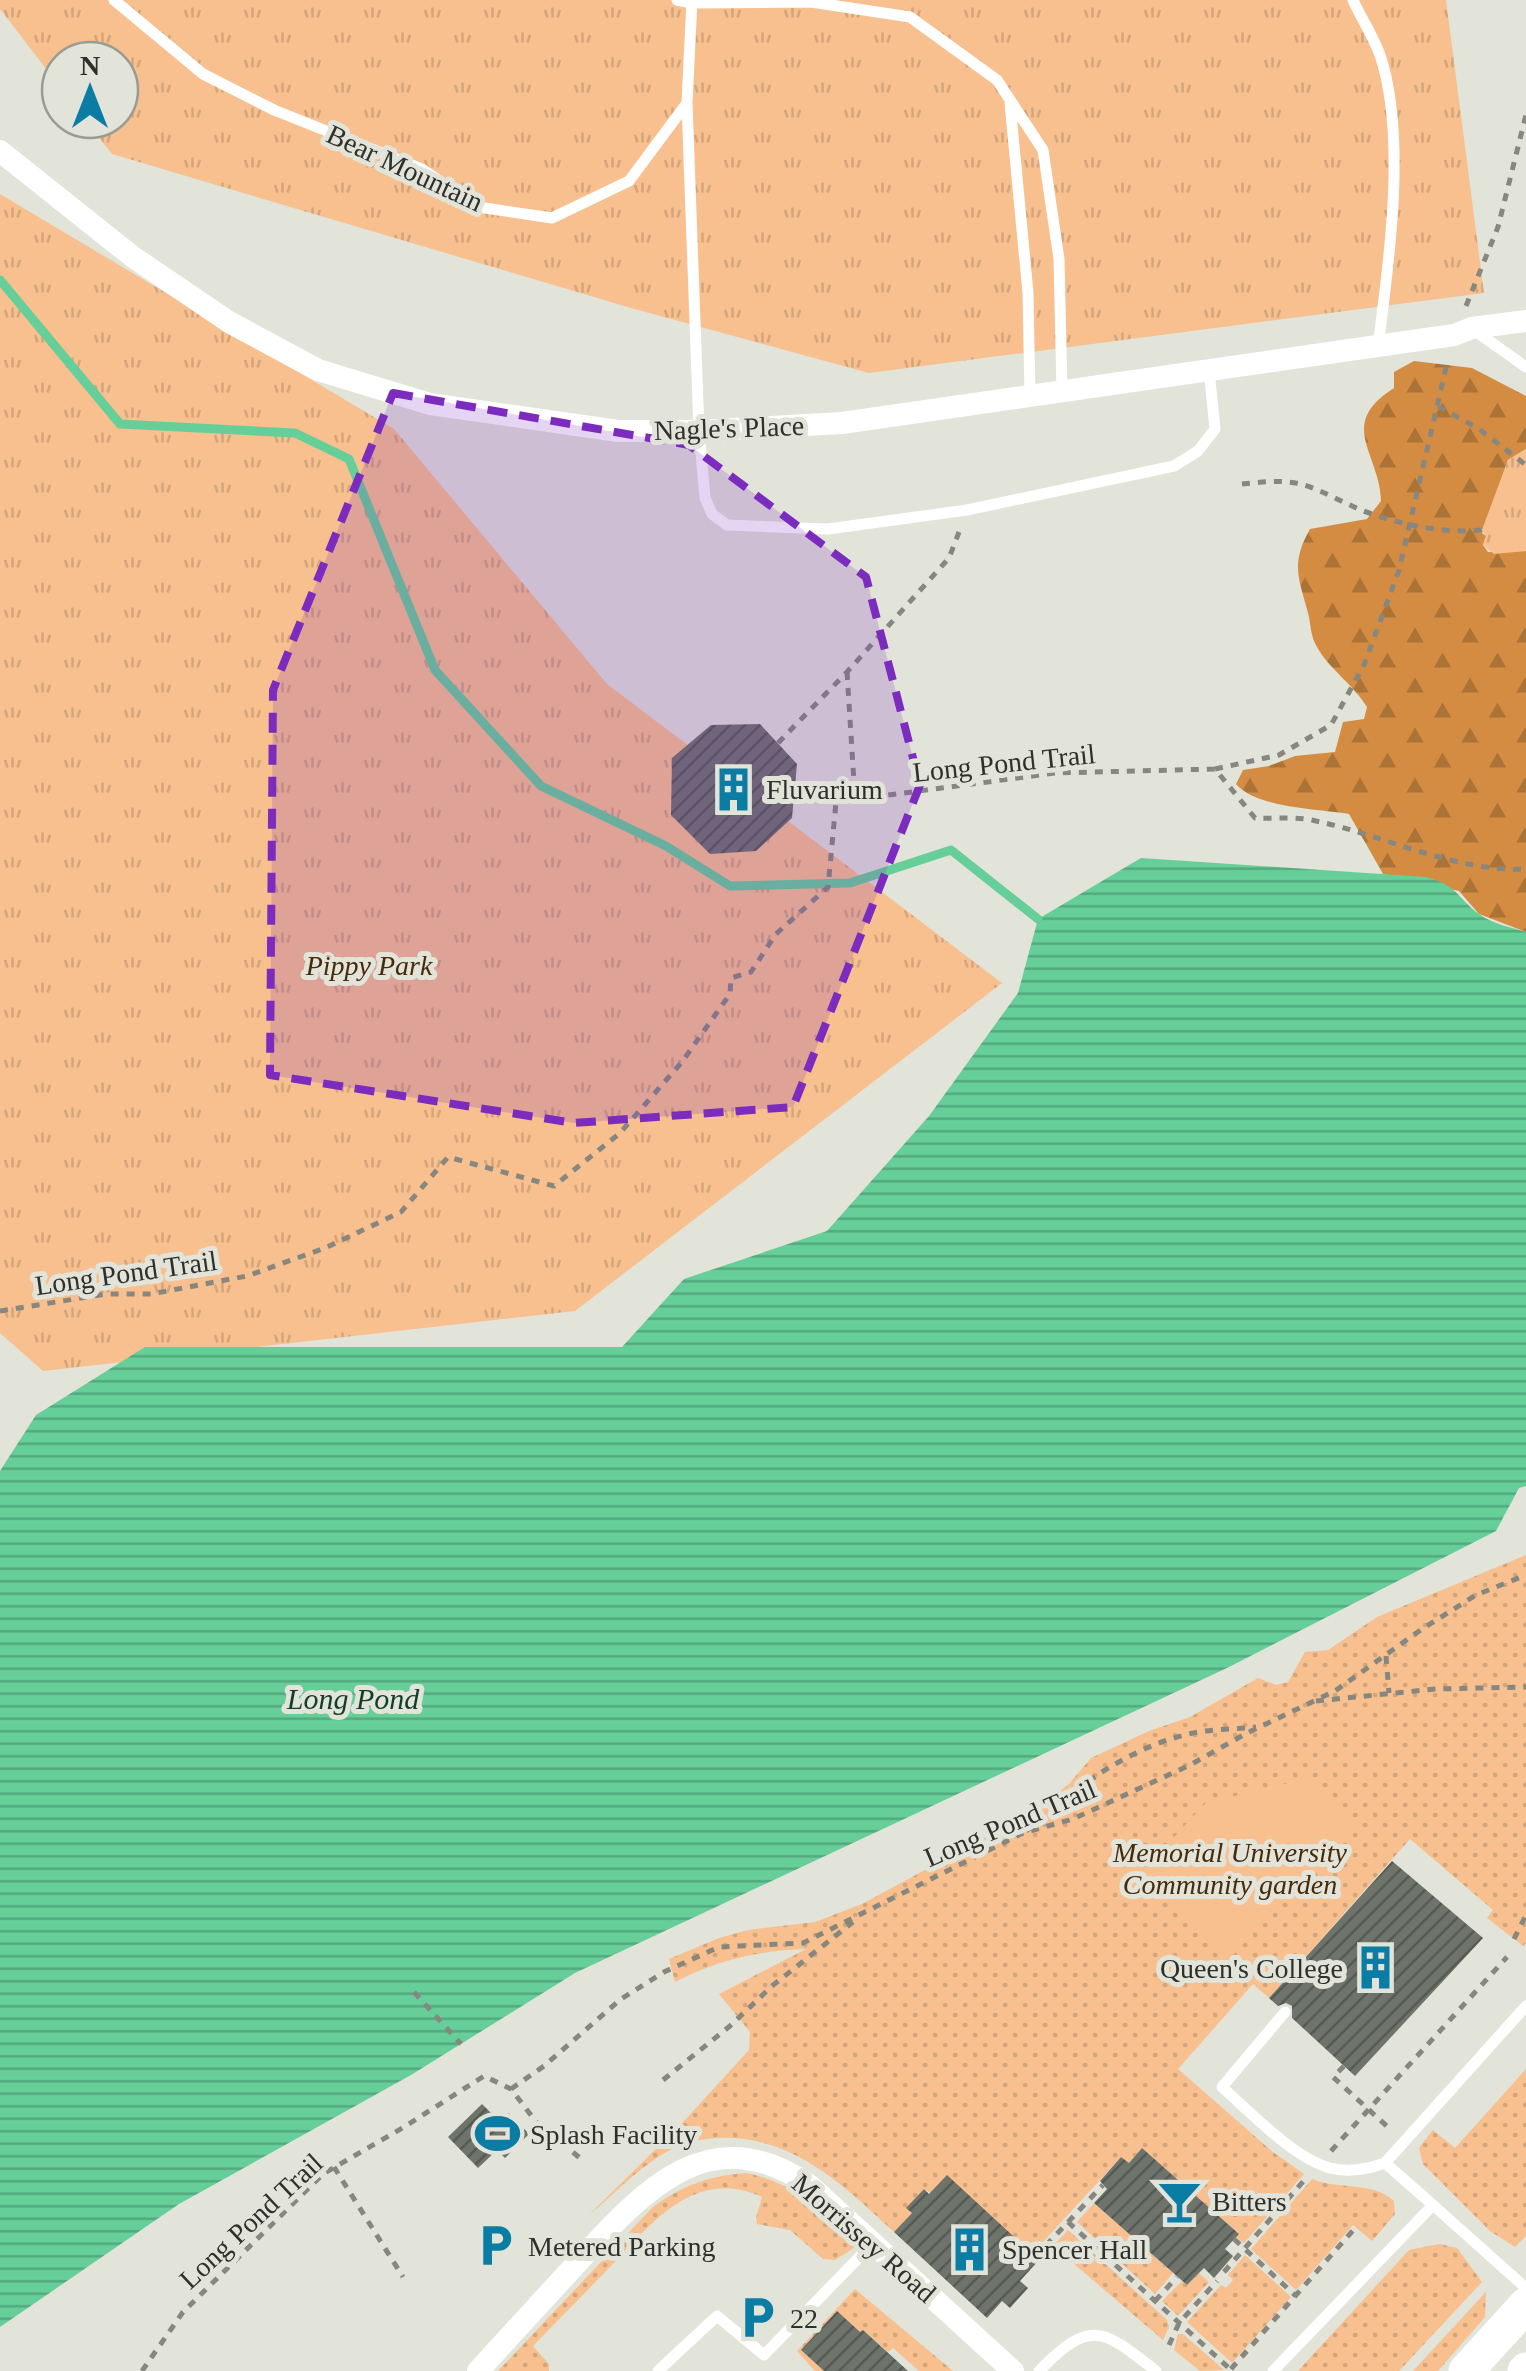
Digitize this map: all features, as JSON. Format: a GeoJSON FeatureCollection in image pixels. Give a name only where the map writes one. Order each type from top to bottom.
{"type":"FeatureCollection","features":[{"type":"Feature","properties":{"kind":"main road"},"geometry":{"type":"LineString","coordinates":[[1466,2371],[1526,2305]]}},
{"type":"Feature","properties":{"kind":"street","name":"Nagle's Place"},"geometry":{"type":"LineString","coordinates":[[0,152],[133,258],[229,322],[318,370],[430,404],[618,431],[842,423],[1378,346],[1526,320]]}},
{"type":"Feature","properties":{"kind":"street","name":"Morrissey Road"},"geometry":{"type":"LineString","coordinates":[[478,2371],[631,2204],[674,2173],[700,2163],[744,2159],[788,2170],[810,2184],[1013,2371]]}},
{"type":"Feature","properties":{"kind":"lane","name":"Bear Mountain"},"geometry":{"type":"LineString","coordinates":[[114,0],[203,74],[274,110],[422,169],[478,207],[552,218],[629,181],[687,103]]}},
{"type":"Feature","properties":{"kind":"lane"},"geometry":{"type":"LineString","coordinates":[[677,0],[811,2],[910,17],[997,80],[1042,150],[1060,259],[1062,391]]}},
{"type":"Feature","properties":{"kind":"lane"},"geometry":{"type":"LineString","coordinates":[[1352,0],[1380,56],[1394,133],[1389,264],[1378,346]]}},
{"type":"Feature","properties":{"kind":"lane"},"geometry":{"type":"LineString","coordinates":[[692,2],[687,103],[699,431],[704,498],[712,514],[728,525],[828,528],[967,510],[1174,466],[1198,450],[1215,429],[1209,370]]}},
{"type":"Feature","properties":{"kind":"lane"},"geometry":{"type":"LineString","coordinates":[[1010,99],[1028,293],[1030,396]]}},
{"type":"Feature","properties":{"kind":"lane"},"geometry":{"type":"LineString","coordinates":[[1463,332],[1526,367]]}},
{"type":"Feature","properties":{"kind":"lane"},"geometry":{"type":"LineString","coordinates":[[1285,2012],[1222,2087],[1319,2164],[1347,2170],[1385,2163],[1526,2006]]}},
{"type":"Feature","properties":{"kind":"lane"},"geometry":{"type":"LineString","coordinates":[[1385,2163],[1526,2288]]}},
{"type":"Feature","properties":{"kind":"lane"},"geometry":{"type":"LineString","coordinates":[[1273,2371],[1433,2205]]}},
{"type":"Feature","properties":{"kind":"lane"},"geometry":{"type":"LineString","coordinates":[[658,2371],[717,2316],[764,2355],[873,2243]]}},
{"type":"Feature","properties":{"kind":"lane"},"geometry":{"type":"LineString","coordinates":[[1040,2371],[1076,2339],[1110,2336],[1156,2371]]}},
{"type":"Feature","properties":{"kind":"path","name":"Long Pond Trail"},"geometry":{"type":"LineString","coordinates":[[0,1311],[106,1294],[151,1294],[247,1276],[324,1248],[400,1212],[448,1157],[554,1186],[620,1134],[682,1062],[730,994],[731,978],[751,972],[776,934],[828,887],[836,802],[1055,774],[1215,769],[1279,755],[1330,726],[1364,665],[1399,570],[1437,406],[1498,227],[1526,115]]}},
{"type":"Feature","properties":{"kind":"path"},"geometry":{"type":"LineString","coordinates":[[1437,406],[1479,429],[1526,465]]}},
{"type":"Feature","properties":{"kind":"path"},"geometry":{"type":"LineString","coordinates":[[1242,484],[1301,484],[1366,512],[1410,524],[1464,532],[1482,530]]}},
{"type":"Feature","properties":{"kind":"path"},"geometry":{"type":"LineString","coordinates":[[778,743],[949,558],[967,510]]}},
{"type":"Feature","properties":{"kind":"path"},"geometry":{"type":"LineString","coordinates":[[847,672],[855,798]]}},
{"type":"Feature","properties":{"kind":"path"},"geometry":{"type":"LineString","coordinates":[[1215,769],[1254,818],[1312,820],[1454,860],[1526,870]]}},
{"type":"Feature","properties":{"kind":"path","name":"Long Pond Trail"},"geometry":{"type":"LineString","coordinates":[[142,2371],[183,2312],[323,2174],[484,2076],[511,2089],[544,2066],[621,1999],[664,1972],[719,1947],[804,1943],[1024,1832],[1073,1818],[1190,1765],[1335,1691],[1476,1595],[1526,1575]]}},
{"type":"Feature","properties":{"kind":"path"},"geometry":{"type":"LineString","coordinates":[[1386,1656],[1390,1693]]}},
{"type":"Feature","properties":{"kind":"path"},"geometry":{"type":"LineString","coordinates":[[1308,1702],[1390,1693],[1526,1687]]}},
{"type":"Feature","properties":{"kind":"path"},"geometry":{"type":"LineString","coordinates":[[1024,1832],[1103,1770],[1155,1745],[1194,1733],[1259,1727]]}},
{"type":"Feature","properties":{"kind":"path"},"geometry":{"type":"LineString","coordinates":[[1514,1939],[1526,1915]]}},
{"type":"Feature","properties":{"kind":"path"},"geometry":{"type":"LineString","coordinates":[[663,2080],[860,1917]]}},
{"type":"Feature","properties":{"kind":"path"},"geometry":{"type":"LineString","coordinates":[[1330,2151],[1507,1957]]}},
{"type":"Feature","properties":{"kind":"path"},"geometry":{"type":"LineString","coordinates":[[414,1992],[461,2044]]}},
{"type":"Feature","properties":{"kind":"path"},"geometry":{"type":"LineString","coordinates":[[1344,2066],[1334,2078],[1404,2141]]}},
{"type":"Feature","properties":{"kind":"path"},"geometry":{"type":"LineString","coordinates":[[511,2089],[537,2123],[580,2158]]}},
{"type":"Feature","properties":{"kind":"path"},"geometry":{"type":"LineString","coordinates":[[334,2167],[403,2277]]}},
{"type":"Feature","properties":{"kind":"path"},"geometry":{"type":"LineString","coordinates":[[1224,2272],[1308,2176]]}},
{"type":"Feature","properties":{"kind":"path"},"geometry":{"type":"LineString","coordinates":[[1035,2257],[1103,2184]]}},
{"type":"Feature","properties":{"kind":"path"},"geometry":{"type":"LineString","coordinates":[[1068,2222],[1230,2370],[1356,2227]]}},
{"type":"Feature","properties":{"kind":"path"},"geometry":{"type":"LineString","coordinates":[[1234,2239],[1296,2296]]}},
{"type":"Feature","properties":{"kind":"path"},"geometry":{"type":"LineString","coordinates":[[1156,2301],[1177,2277]]}},
{"type":"Feature","properties":{"kind":"path"},"geometry":{"type":"LineString","coordinates":[[1169,2345],[1179,2323],[1217,2281]]}},
{"type":"Feature","properties":{"kind":"highlighted area"},"geometry":{"type":"Polygon","coordinates":[[[393,393],[689,445],[866,577],[920,785],[793,1107],[574,1123],[270,1075],[273,690],[393,393]]]}},
{"type":"Feature","properties":{"kind":"green space"},"geometry":{"type":"Polygon","coordinates":[[[0,0],[1446,0],[1484,293],[869,373],[631,308],[112,154],[101,140],[140,140],[140,40],[40,40],[40,61],[0,9],[0,0]]]}},
{"type":"Feature","properties":{"kind":"green space","name":"Pippy Park"},"geometry":{"type":"Polygon","coordinates":[[[0,194],[394,429],[607,684],[1002,983],[575,1311],[43,1371],[0,1333],[0,194]]]}},
{"type":"Feature","properties":{"kind":"green space"},"geometry":{"type":"Polygon","coordinates":[[[1414,361],[1472,368],[1526,396],[1526,449],[1508,460],[1482,533],[1488,552],[1526,551],[1526,932],[1479,914],[1459,891],[1383,874],[1349,814],[1272,803],[1236,784],[1243,770],[1295,756],[1335,752],[1343,722],[1364,719],[1367,707],[1328,662],[1312,636],[1298,563],[1310,529],[1367,519],[1381,501],[1364,427],[1377,402],[1394,388],[1394,372],[1414,361]]]}},
{"type":"Feature","properties":{"kind":"green space"},"geometry":{"type":"Polygon","coordinates":[[[1526,449],[1526,551],[1494,554],[1483,545],[1486,536],[1482,530],[1508,460],[1526,449]]]}},
{"type":"Feature","properties":{"kind":"green space"},"geometry":{"type":"Polygon","coordinates":[[[1526,1555],[1526,1943],[1523,1946],[1487,1918],[1493,1910],[1410,1839],[1269,1998],[1253,1984],[1178,2069],[1304,2174],[1244,2243],[1236,2237],[1238,2233],[1142,2148],[1129,2163],[1121,2157],[1032,2254],[924,2189],[907,2208],[912,2213],[894,2232],[814,2166],[769,2144],[743,2139],[705,2139],[672,2149],[638,2171],[588,2216],[749,2050],[750,2032],[719,1994],[806,1949],[739,1958],[675,1982],[669,1959],[719,1938],[748,1930],[815,1922],[862,1904],[1027,1815],[1068,1785],[1091,1758],[1190,1717],[1258,1678],[1276,1685],[1288,1682],[1305,1652],[1328,1650],[1377,1617],[1526,1555]]]}},
{"type":"Feature","properties":{"kind":"green space","name":"Memorial University Community garden"},"geometry":{"type":"Polygon","coordinates":[[[1309,1778],[1355,1823],[1232,1956],[1141,1872],[1206,1803],[1309,1778]]]}},
{"type":"Feature","properties":{"kind":"green space"},"geometry":{"type":"Polygon","coordinates":[[[1526,2069],[1526,2236],[1515,2247],[1490,2231],[1423,2164],[1419,2148],[1433,2130],[1455,2148],[1526,2069]]]}},
{"type":"Feature","properties":{"kind":"green space"},"geometry":{"type":"Polygon","coordinates":[[[745,2173],[775,2182],[807,2199],[837,2222],[857,2246],[835,2260],[823,2259],[790,2230],[757,2224],[762,2197],[737,2189],[715,2189],[694,2195],[657,2219],[533,2346],[549,2364],[549,2371],[498,2371],[652,2208],[696,2183],[745,2173]]]}},
{"type":"Feature","properties":{"kind":"green space"},"geometry":{"type":"Polygon","coordinates":[[[1312,2179],[1376,2191],[1394,2201],[1395,2214],[1372,2241],[1353,2225],[1296,2290],[1251,2249],[1312,2179]]]}},
{"type":"Feature","properties":{"kind":"green space"},"geometry":{"type":"Polygon","coordinates":[[[1094,2203],[1173,2273],[1155,2294],[1077,2222],[1094,2203]]]}},
{"type":"Feature","properties":{"kind":"green space"},"geometry":{"type":"Polygon","coordinates":[[[1068,2230],[1167,2320],[1169,2327],[1163,2340],[1053,2246],[1068,2230]]]}},
{"type":"Feature","properties":{"kind":"green space"},"geometry":{"type":"Polygon","coordinates":[[[1439,2244],[1457,2248],[1482,2282],[1399,2371],[1298,2371],[1409,2250],[1439,2244]]]}},
{"type":"Feature","properties":{"kind":"green space"},"geometry":{"type":"Polygon","coordinates":[[[1245,2255],[1291,2297],[1232,2363],[1187,2322],[1221,2285],[1226,2288],[1233,2280],[1228,2275],[1245,2255]]]}},
{"type":"Feature","properties":{"kind":"green space"},"geometry":{"type":"Polygon","coordinates":[[[1199,2273],[1209,2282],[1178,2316],[1162,2301],[1182,2281],[1187,2285],[1199,2273]]]}},
{"type":"Feature","properties":{"kind":"green space"},"geometry":{"type":"Polygon","coordinates":[[[855,2289],[953,2371],[919,2371],[893,2348],[888,2352],[863,2330],[857,2336],[837,2311],[801,2350],[824,2371],[815,2371],[797,2351],[855,2289]]]}},
{"type":"Feature","properties":{"kind":"green space"},"geometry":{"type":"Polygon","coordinates":[[[1486,2292],[1485,2317],[1438,2371],[1413,2371],[1486,2292]]]}},
{"type":"Feature","properties":{"kind":"green space"},"geometry":{"type":"Polygon","coordinates":[[[1178,2334],[1183,2334],[1224,2370],[1200,2371],[1174,2350],[1178,2334]]]}},
{"type":"Feature","properties":{"kind":"water","name":"Long Pond"},"geometry":{"type":"Polygon","coordinates":[[[1141,858],[1426,877],[1451,888],[1484,917],[1526,932],[1526,1486],[1519,1488],[1496,1531],[1229,1667],[575,1973],[411,2075],[179,2204],[0,2327],[0,1471],[36,1415],[145,1347],[622,1347],[684,1279],[827,1231],[929,1116],[1018,993],[1038,919],[1141,858]]]}},
{"type":"Feature","properties":{"kind":"building","name":"Fluvarium"},"geometry":{"type":"Polygon","coordinates":[[[760,724],[797,764],[792,818],[756,851],[710,854],[671,815],[672,758],[711,725],[760,724]]]}},
{"type":"Feature","properties":{"kind":"building","name":"Queen's College"},"geometry":{"type":"Polygon","coordinates":[[[1392,1861],[1483,1938],[1355,2076],[1292,2018],[1292,2006],[1278,2006],[1269,1998],[1392,1861]]]}},
{"type":"Feature","properties":{"kind":"building","name":"Splash Facility"},"geometry":{"type":"Polygon","coordinates":[[[482,2104],[500,2122],[509,2113],[529,2134],[505,2158],[497,2150],[478,2168],[448,2137],[482,2104]]]}},
{"type":"Feature","properties":{"kind":"building"},"geometry":{"type":"Polygon","coordinates":[[[1142,2148],[1239,2234],[1225,2249],[1233,2256],[1214,2278],[1204,2268],[1187,2285],[1094,2203],[1107,2189],[1100,2181],[1121,2157],[1129,2163],[1142,2148]]]}},
{"type":"Feature","properties":{"kind":"building","name":"Spencer Hall"},"geometry":{"type":"Polygon","coordinates":[[[947,2175],[1039,2260],[1020,2281],[1028,2288],[1010,2308],[1002,2301],[987,2318],[894,2232],[912,2213],[906,2208],[924,2189],[929,2194],[947,2175]]]}},
{"type":"Feature","properties":{"kind":"building"},"geometry":{"type":"Polygon","coordinates":[[[837,2311],[908,2371],[824,2371],[801,2350],[837,2311]]]}},
{"type":"Feature","properties":{"kind":"waterway"},"geometry":{"type":"LineString","coordinates":[[0,280],[120,424],[295,433],[349,459],[435,670],[541,786],[666,846],[730,886],[850,883],[951,850],[1038,919]]}},
{"type":"Feature","properties":{"kind":"place","name":"Fluvarium"},"geometry":{"type":"Point","coordinates":[733,789]}},
{"type":"Feature","properties":{"kind":"place","name":"Queen's College"},"geometry":{"type":"Point","coordinates":[1376,1968]}},
{"type":"Feature","properties":{"kind":"place","name":"Splash Facility"},"geometry":{"type":"Point","coordinates":[497,2134]}},
{"type":"Feature","properties":{"kind":"place","name":"Bitters"},"geometry":{"type":"Point","coordinates":[1179,2201]}},
{"type":"Feature","properties":{"kind":"place","name":"Metered Parking"},"geometry":{"type":"Point","coordinates":[495,2246]}},
{"type":"Feature","properties":{"kind":"place","name":"Spencer Hall"},"geometry":{"type":"Point","coordinates":[969,2249]}},
{"type":"Feature","properties":{"kind":"place","name":"22"},"geometry":{"type":"Point","coordinates":[757,2318]}}]}
